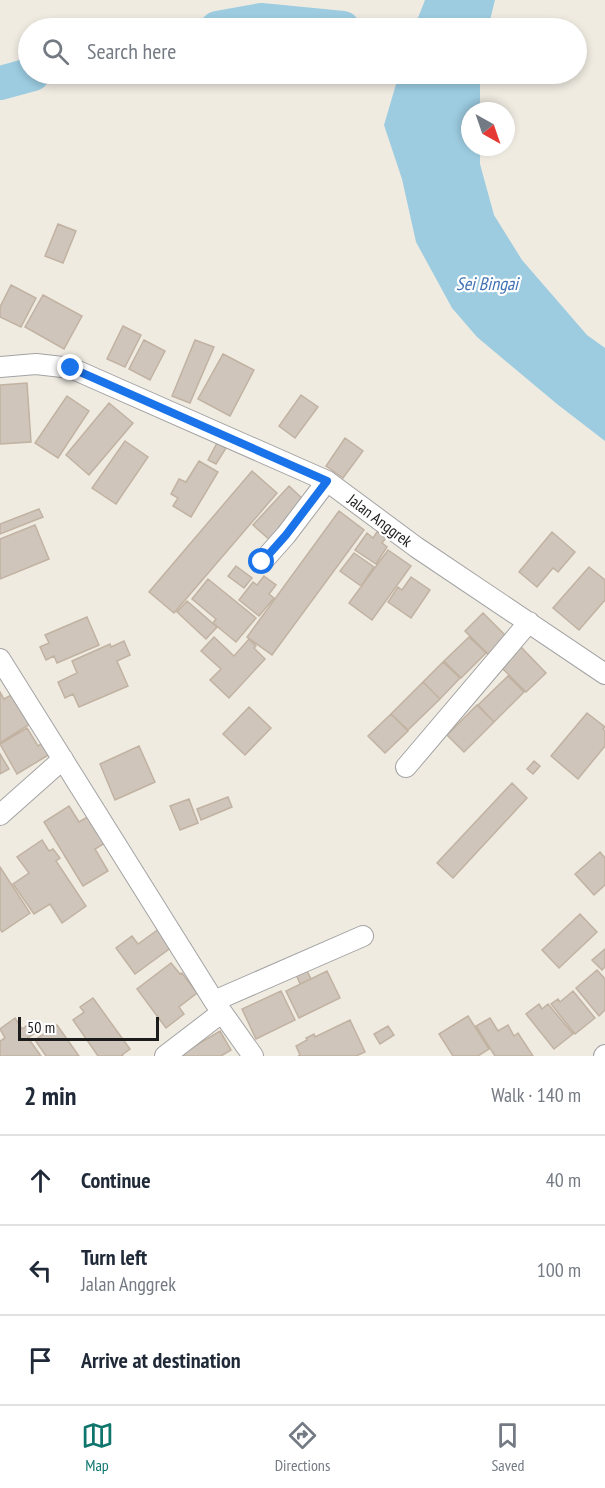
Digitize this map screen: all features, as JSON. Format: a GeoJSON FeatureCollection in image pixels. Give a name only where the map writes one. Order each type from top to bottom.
{"type":"FeatureCollection","features":[{"type":"Feature","properties":{"kind":"street","name":"Jalan Anggrek"},"geometry":{"type":"LineString","coordinates":[[0,367],[36,364],[71,368],[327,481],[416,547],[605,674]]}},
{"type":"Feature","properties":{"kind":"street"},"geometry":{"type":"LineString","coordinates":[[262,562],[286,535],[327,481]]}},
{"type":"Feature","properties":{"kind":"street"},"geometry":{"type":"LineString","coordinates":[[406,767],[529,622]]}},
{"type":"Feature","properties":{"kind":"street"},"geometry":{"type":"LineString","coordinates":[[0,659],[218,1007],[253,1056]]}},
{"type":"Feature","properties":{"kind":"street"},"geometry":{"type":"LineString","coordinates":[[0,815],[63,759]]}},
{"type":"Feature","properties":{"kind":"street"},"geometry":{"type":"LineString","coordinates":[[165,1056],[218,1007],[363,936]]}},
{"type":"Feature","properties":{"kind":"water"},"geometry":{"type":"Polygon","coordinates":[[[425,0],[495,0],[490,18],[418,18],[425,0]]]}},
{"type":"Feature","properties":{"kind":"water","name":"Sei Bingai"},"geometry":{"type":"Polygon","coordinates":[[[396,84],[480,84],[480,102],[461,102],[461,156],[480,156],[480,164],[494,215],[522,260],[587,335],[605,348],[605,441],[477,337],[452,308],[416,242],[402,179],[384,125],[396,84]]]}},
{"type":"Feature","properties":{"kind":"building"},"geometry":{"type":"Polygon","coordinates":[[[58,224],[76,231],[63,263],[45,256],[58,224]]]}},
{"type":"Feature","properties":{"kind":"building"},"geometry":{"type":"Polygon","coordinates":[[[11,285],[36,298],[21,327],[0,317],[0,307],[11,285]]]}},
{"type":"Feature","properties":{"kind":"building"},"geometry":{"type":"Polygon","coordinates":[[[43,295],[82,316],[64,349],[25,327],[43,295]]]}},
{"type":"Feature","properties":{"kind":"building"},"geometry":{"type":"Polygon","coordinates":[[[123,326],[141,335],[125,367],[107,359],[123,326]]]}},
{"type":"Feature","properties":{"kind":"building"},"geometry":{"type":"Polygon","coordinates":[[[144,340],[165,351],[150,380],[129,369],[144,340]]]}},
{"type":"Feature","properties":{"kind":"building"},"geometry":{"type":"Polygon","coordinates":[[[195,340],[214,347],[190,403],[172,396],[195,340]]]}},
{"type":"Feature","properties":{"kind":"building"},"geometry":{"type":"Polygon","coordinates":[[[223,354],[254,370],[230,416],[198,399],[223,354]]]}},
{"type":"Feature","properties":{"kind":"building"},"geometry":{"type":"Polygon","coordinates":[[[27,383],[31,442],[0,444],[0,385],[27,383]]]}},
{"type":"Feature","properties":{"kind":"building"},"geometry":{"type":"Polygon","coordinates":[[[301,395],[318,407],[295,438],[279,426],[301,395]]]}},
{"type":"Feature","properties":{"kind":"building"},"geometry":{"type":"Polygon","coordinates":[[[67,396],[89,411],[58,458],[35,443],[67,396]]]}},
{"type":"Feature","properties":{"kind":"building"},"geometry":{"type":"Polygon","coordinates":[[[109,403],[133,423],[89,475],[66,455],[109,403]]]}},
{"type":"Feature","properties":{"kind":"building"},"geometry":{"type":"Polygon","coordinates":[[[345,438],[363,451],[343,478],[326,466],[345,438]]]}},
{"type":"Feature","properties":{"kind":"building"},"geometry":{"type":"Polygon","coordinates":[[[125,441],[148,457],[116,504],[92,488],[125,441]]]}},
{"type":"Feature","properties":{"kind":"building"},"geometry":{"type":"Polygon","coordinates":[[[217,443],[226,448],[216,464],[208,460],[217,443]]]}},
{"type":"Feature","properties":{"kind":"building"},"geometry":{"type":"Polygon","coordinates":[[[199,461],[218,472],[191,517],[173,506],[178,498],[171,494],[179,479],[186,482],[199,461]]]}},
{"type":"Feature","properties":{"kind":"building"},"geometry":{"type":"Polygon","coordinates":[[[252,471],[277,493],[174,613],[149,592],[252,471]]]}},
{"type":"Feature","properties":{"kind":"building"},"geometry":{"type":"Polygon","coordinates":[[[289,486],[306,502],[271,541],[253,525],[289,486]]]}},
{"type":"Feature","properties":{"kind":"building"},"geometry":{"type":"Polygon","coordinates":[[[39,509],[43,517],[0,534],[0,524],[39,509]]]}},
{"type":"Feature","properties":{"kind":"building"},"geometry":{"type":"Polygon","coordinates":[[[339,511],[364,530],[272,655],[247,637],[339,511]]]}},
{"type":"Feature","properties":{"kind":"building"},"geometry":{"type":"Polygon","coordinates":[[[35,525],[49,559],[0,579],[0,539],[35,525]]]}},
{"type":"Feature","properties":{"kind":"building"},"geometry":{"type":"Polygon","coordinates":[[[377,532],[386,538],[382,543],[387,547],[376,564],[355,550],[367,533],[373,538],[377,532]]]}},
{"type":"Feature","properties":{"kind":"building"},"geometry":{"type":"Polygon","coordinates":[[[552,532],[575,552],[558,572],[553,568],[537,587],[519,572],[552,532]]]}},
{"type":"Feature","properties":{"kind":"building"},"geometry":{"type":"Polygon","coordinates":[[[388,550],[411,566],[372,620],[349,603],[388,550]]]}},
{"type":"Feature","properties":{"kind":"building"},"geometry":{"type":"Polygon","coordinates":[[[354,553],[374,567],[361,586],[340,571],[354,553]]]}},
{"type":"Feature","properties":{"kind":"building"},"geometry":{"type":"Polygon","coordinates":[[[236,566],[252,578],[244,588],[228,576],[236,566]]]}},
{"type":"Feature","properties":{"kind":"building"},"geometry":{"type":"Polygon","coordinates":[[[589,567],[605,580],[605,600],[579,630],[553,608],[589,567]]]}},
{"type":"Feature","properties":{"kind":"building"},"geometry":{"type":"Polygon","coordinates":[[[264,576],[276,585],[269,594],[274,598],[259,616],[239,600],[253,582],[257,585],[264,576]]]}},
{"type":"Feature","properties":{"kind":"building"},"geometry":{"type":"Polygon","coordinates":[[[411,577],[430,590],[411,618],[388,602],[398,587],[402,590],[411,577]]]}},
{"type":"Feature","properties":{"kind":"building"},"geometry":{"type":"Polygon","coordinates":[[[208,579],[256,618],[236,642],[213,623],[216,619],[192,599],[208,579]]]}},
{"type":"Feature","properties":{"kind":"building"},"geometry":{"type":"Polygon","coordinates":[[[187,601],[217,627],[206,639],[177,612],[187,601]]]}},
{"type":"Feature","properties":{"kind":"building"},"geometry":{"type":"Polygon","coordinates":[[[483,613],[508,638],[490,656],[465,631],[483,613]]]}},
{"type":"Feature","properties":{"kind":"building"},"geometry":{"type":"Polygon","coordinates":[[[87,617],[99,645],[57,663],[54,656],[46,660],[40,647],[49,643],[45,635],[87,617]]]}},
{"type":"Feature","properties":{"kind":"building"},"geometry":{"type":"Polygon","coordinates":[[[214,637],[234,656],[249,639],[265,659],[229,698],[210,680],[221,669],[201,651],[214,637]]]}},
{"type":"Feature","properties":{"kind":"building"},"geometry":{"type":"Polygon","coordinates":[[[469,637],[486,653],[461,678],[444,661],[469,637]]]}},
{"type":"Feature","properties":{"kind":"building"},"geometry":{"type":"Polygon","coordinates":[[[124,641],[130,655],[117,661],[128,686],[79,707],[73,694],[65,698],[58,682],[77,673],[72,661],[110,644],[111,647],[124,641]]]}},
{"type":"Feature","properties":{"kind":"building"},"geometry":{"type":"Polygon","coordinates":[[[520,646],[546,673],[526,692],[500,666],[520,646]]]}},
{"type":"Feature","properties":{"kind":"building"},"geometry":{"type":"Polygon","coordinates":[[[443,662],[460,678],[440,699],[423,682],[443,662]]]}},
{"type":"Feature","properties":{"kind":"building"},"geometry":{"type":"Polygon","coordinates":[[[508,676],[524,692],[494,722],[478,705],[508,676]]]}},
{"type":"Feature","properties":{"kind":"building"},"geometry":{"type":"Polygon","coordinates":[[[423,682],[440,699],[408,730],[391,714],[423,682]]]}},
{"type":"Feature","properties":{"kind":"building"},"geometry":{"type":"Polygon","coordinates":[[[0,692],[4,699],[15,693],[33,722],[0,743],[0,692]]]}},
{"type":"Feature","properties":{"kind":"building"},"geometry":{"type":"Polygon","coordinates":[[[477,705],[494,722],[464,752],[447,735],[477,705]]]}},
{"type":"Feature","properties":{"kind":"building"},"geometry":{"type":"Polygon","coordinates":[[[249,707],[271,728],[245,755],[223,734],[249,707]]]}},
{"type":"Feature","properties":{"kind":"building"},"geometry":{"type":"Polygon","coordinates":[[[587,713],[605,727],[603,729],[605,746],[578,779],[551,756],[587,713]]]}},
{"type":"Feature","properties":{"kind":"building"},"geometry":{"type":"Polygon","coordinates":[[[391,714],[408,731],[385,753],[368,736],[391,714]]]}},
{"type":"Feature","properties":{"kind":"building"},"geometry":{"type":"Polygon","coordinates":[[[27,728],[38,746],[42,743],[50,754],[17,774],[0,744],[27,728]]]}},
{"type":"Feature","properties":{"kind":"building"},"geometry":{"type":"Polygon","coordinates":[[[139,746],[155,782],[115,800],[100,764],[139,746]]]}},
{"type":"Feature","properties":{"kind":"building"},"geometry":{"type":"Polygon","coordinates":[[[0,754],[9,769],[0,774],[0,754]]]}},
{"type":"Feature","properties":{"kind":"building"},"geometry":{"type":"Polygon","coordinates":[[[534,761],[540,766],[533,774],[527,769],[534,761]]]}},
{"type":"Feature","properties":{"kind":"building"},"geometry":{"type":"Polygon","coordinates":[[[512,783],[527,798],[453,878],[437,863],[512,783]]]}},
{"type":"Feature","properties":{"kind":"building"},"geometry":{"type":"Polygon","coordinates":[[[228,797],[232,807],[201,820],[197,809],[228,797]]]}},
{"type":"Feature","properties":{"kind":"building"},"geometry":{"type":"Polygon","coordinates":[[[189,799],[198,823],[180,830],[170,806],[189,799]]]}},
{"type":"Feature","properties":{"kind":"building"},"geometry":{"type":"Polygon","coordinates":[[[69,806],[79,822],[94,813],[110,840],[95,849],[108,871],[83,886],[44,822],[69,806]]]}},
{"type":"Feature","properties":{"kind":"building"},"geometry":{"type":"Polygon","coordinates":[[[42,840],[49,851],[53,849],[60,858],[56,861],[86,906],[62,923],[50,904],[34,914],[13,884],[29,873],[17,857],[42,840]]]}},
{"type":"Feature","properties":{"kind":"building"},"geometry":{"type":"Polygon","coordinates":[[[600,852],[605,858],[605,885],[594,895],[575,874],[600,852]]]}},
{"type":"Feature","properties":{"kind":"building"},"geometry":{"type":"Polygon","coordinates":[[[0,867],[30,913],[2,932],[0,929],[0,867]]]}},
{"type":"Feature","properties":{"kind":"building"},"geometry":{"type":"Polygon","coordinates":[[[580,914],[597,932],[559,968],[542,950],[580,914]]]}},
{"type":"Feature","properties":{"kind":"building"},"geometry":{"type":"Polygon","coordinates":[[[163,926],[176,944],[135,974],[116,948],[132,936],[138,944],[163,926]]]}},
{"type":"Feature","properties":{"kind":"building"},"geometry":{"type":"Polygon","coordinates":[[[605,949],[605,967],[602,970],[592,960],[605,949]]]}},
{"type":"Feature","properties":{"kind":"building"},"geometry":{"type":"Polygon","coordinates":[[[171,963],[197,993],[179,1007],[184,1014],[166,1028],[137,989],[171,963]]]}},
{"type":"Feature","properties":{"kind":"building"},"geometry":{"type":"Polygon","coordinates":[[[306,969],[311,979],[300,984],[296,974],[306,969]]]}},
{"type":"Feature","properties":{"kind":"building"},"geometry":{"type":"Polygon","coordinates":[[[597,970],[605,979],[605,1010],[599,1016],[576,988],[597,970]]]}},
{"type":"Feature","properties":{"kind":"building"},"geometry":{"type":"Polygon","coordinates":[[[327,971],[340,998],[299,1018],[286,991],[327,971]]]}},
{"type":"Feature","properties":{"kind":"building"},"geometry":{"type":"Polygon","coordinates":[[[281,991],[295,1020],[256,1039],[242,1009],[281,991]]]}},
{"type":"Feature","properties":{"kind":"building"},"geometry":{"type":"Polygon","coordinates":[[[573,991],[595,1018],[575,1034],[551,1004],[558,999],[560,1002],[573,991]]]}},
{"type":"Feature","properties":{"kind":"building"},"geometry":{"type":"Polygon","coordinates":[[[93,998],[130,1049],[123,1056],[98,1056],[73,1020],[84,1012],[80,1007],[93,998]]]}},
{"type":"Feature","properties":{"kind":"building"},"geometry":{"type":"Polygon","coordinates":[[[539,1004],[542,1009],[548,1004],[573,1034],[554,1049],[526,1014],[539,1004]]]}},
{"type":"Feature","properties":{"kind":"building"},"geometry":{"type":"Polygon","coordinates":[[[468,1016],[489,1049],[478,1056],[453,1056],[439,1034],[468,1016]]]}},
{"type":"Feature","properties":{"kind":"building"},"geometry":{"type":"Polygon","coordinates":[[[15,1018],[22,1029],[32,1022],[38,1031],[28,1038],[41,1056],[0,1056],[0,1041],[5,1038],[0,1029],[15,1018]]]}},
{"type":"Feature","properties":{"kind":"building"},"geometry":{"type":"Polygon","coordinates":[[[490,1018],[498,1031],[508,1025],[514,1036],[518,1033],[533,1056],[495,1056],[476,1026],[490,1018]]]}},
{"type":"Feature","properties":{"kind":"building"},"geometry":{"type":"Polygon","coordinates":[[[350,1020],[365,1052],[356,1056],[298,1056],[300,1055],[296,1046],[307,1040],[306,1038],[314,1034],[315,1037],[350,1020]]]}},
{"type":"Feature","properties":{"kind":"building"},"geometry":{"type":"Polygon","coordinates":[[[57,1025],[79,1056],[46,1056],[35,1040],[57,1025]]]}},
{"type":"Feature","properties":{"kind":"building"},"geometry":{"type":"Polygon","coordinates":[[[388,1026],[394,1035],[380,1044],[374,1034],[388,1026]]]}},
{"type":"Feature","properties":{"kind":"building"},"geometry":{"type":"Polygon","coordinates":[[[220,1031],[231,1050],[221,1056],[184,1056],[183,1053],[220,1031]]]}},
{"type":"Feature","properties":{"kind":"waterway"},"geometry":{"type":"LineString","coordinates":[[0,83],[18,78]]}},
{"type":"Feature","properties":{"kind":"route"},"geometry":{"type":"LineString","coordinates":[[71,368],[327,481],[286,535],[262,562]]}}]}
